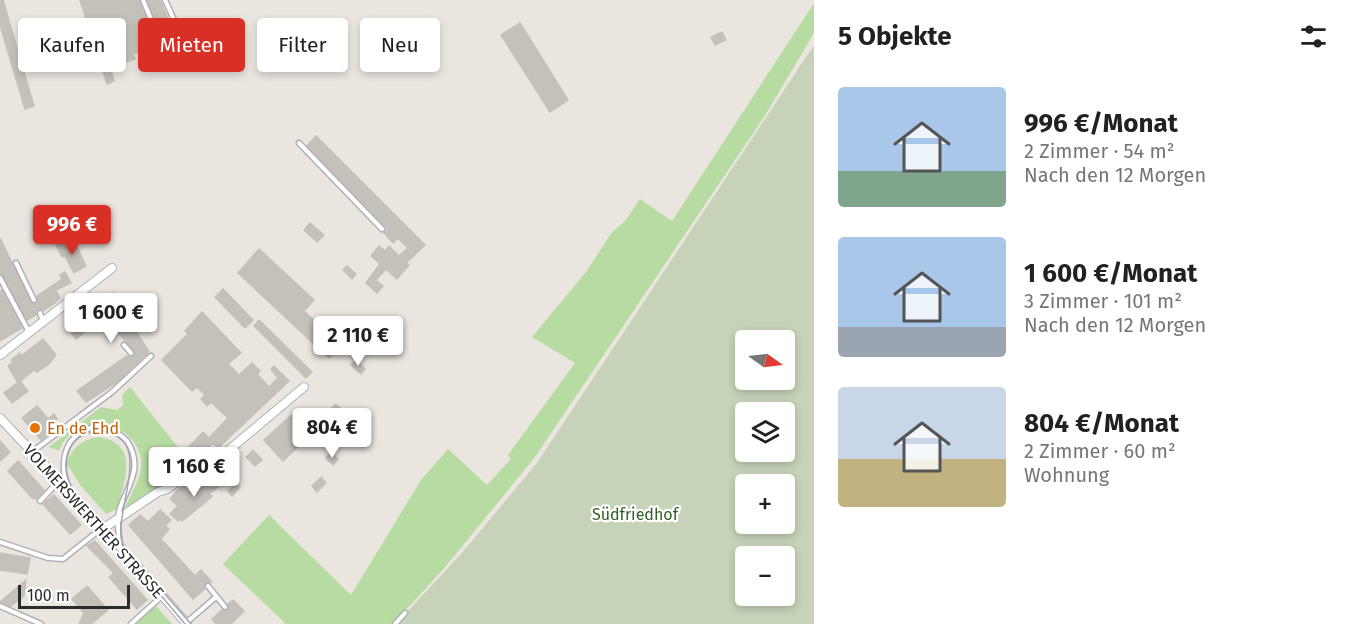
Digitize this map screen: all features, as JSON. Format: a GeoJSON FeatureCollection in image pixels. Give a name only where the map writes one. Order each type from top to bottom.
{"type":"FeatureCollection","features":[{"type":"Feature","properties":{"kind":"street"},"geometry":{"type":"LineString","coordinates":[[0,355],[112,268]]}},
{"type":"Feature","properties":{"kind":"street"},"geometry":{"type":"LineString","coordinates":[[103,528],[190,473],[211,465],[304,387]]}},
{"type":"Feature","properties":{"kind":"street","name":"VOLMERSWERTHER STRASSE"},"geometry":{"type":"LineString","coordinates":[[0,418],[32,453],[62,479],[122,553],[187,623]]}},
{"type":"Feature","properties":{"kind":"lane"},"geometry":{"type":"LineString","coordinates":[[143,0],[150,18]]}},
{"type":"Feature","properties":{"kind":"lane"},"geometry":{"type":"LineString","coordinates":[[165,0],[172,18]]}},
{"type":"Feature","properties":{"kind":"lane"},"geometry":{"type":"LineString","coordinates":[[299,143],[382,229]]}},
{"type":"Feature","properties":{"kind":"lane"},"geometry":{"type":"LineString","coordinates":[[16,263],[34,300]]}},
{"type":"Feature","properties":{"kind":"lane"},"geometry":{"type":"LineString","coordinates":[[0,278],[29,332]]}},
{"type":"Feature","properties":{"kind":"lane"},"geometry":{"type":"LineString","coordinates":[[40,313],[44,322]]}},
{"type":"Feature","properties":{"kind":"lane"},"geometry":{"type":"LineString","coordinates":[[124,345],[131,353]]}},
{"type":"Feature","properties":{"kind":"lane"},"geometry":{"type":"LineString","coordinates":[[32,453],[112,392],[151,356]]}},
{"type":"Feature","properties":{"kind":"lane"},"geometry":{"type":"LineString","coordinates":[[80,504],[62,479],[62,458],[65,449],[76,435],[99,429],[112,431],[123,437],[131,447],[135,464],[134,477],[118,518],[122,553]]}},
{"type":"Feature","properties":{"kind":"lane"},"geometry":{"type":"LineString","coordinates":[[40,501],[62,479]]}},
{"type":"Feature","properties":{"kind":"lane"},"geometry":{"type":"LineString","coordinates":[[0,542],[48,558],[63,559],[103,528]]}},
{"type":"Feature","properties":{"kind":"lane"},"geometry":{"type":"LineString","coordinates":[[207,586],[225,607]]}},
{"type":"Feature","properties":{"kind":"lane"},"geometry":{"type":"LineString","coordinates":[[130,624],[162,596]]}},
{"type":"Feature","properties":{"kind":"lane"},"geometry":{"type":"LineString","coordinates":[[187,623],[216,597]]}},
{"type":"Feature","properties":{"kind":"lane"},"geometry":{"type":"LineString","coordinates":[[0,606],[41,624]]}},
{"type":"Feature","properties":{"kind":"lane"},"geometry":{"type":"LineString","coordinates":[[395,624],[405,613]]}},
{"type":"Feature","properties":{"kind":"green space"},"geometry":{"type":"Polygon","coordinates":[[[814,3],[814,33],[766,114],[535,457],[446,566],[393,624],[286,624],[223,564],[269,515],[351,595],[421,480],[448,449],[487,485],[511,459],[508,455],[575,363],[532,337],[586,272],[612,232],[625,221],[640,199],[672,221],[814,3]]]}},
{"type":"Feature","properties":{"kind":"green space","name":"Südfriedhof"},"geometry":{"type":"Polygon","coordinates":[[[814,45],[814,624],[396,624],[462,553],[537,463],[814,45]]]}},
{"type":"Feature","properties":{"kind":"green space"},"geometry":{"type":"Polygon","coordinates":[[[130,387],[193,466],[124,511],[139,478],[141,467],[139,451],[132,439],[120,430],[92,425],[79,429],[67,437],[59,451],[49,447],[101,407],[117,410],[123,405],[122,395],[130,387]]]}},
{"type":"Feature","properties":{"kind":"green space"},"geometry":{"type":"Polygon","coordinates":[[[99,437],[121,447],[126,466],[117,509],[106,514],[81,486],[67,464],[78,445],[99,437]]]}},
{"type":"Feature","properties":{"kind":"green space"},"geometry":{"type":"Polygon","coordinates":[[[156,606],[172,624],[136,624],[156,606]]]}},
{"type":"Feature","properties":{"kind":"building"},"geometry":{"type":"Polygon","coordinates":[[[0,0],[3,0],[18,51],[18,72],[24,72],[34,106],[25,109],[0,25],[0,0]]]}},
{"type":"Feature","properties":{"kind":"building"},"geometry":{"type":"Polygon","coordinates":[[[80,0],[139,0],[146,18],[138,18],[138,52],[133,54],[135,59],[126,62],[126,18],[86,18],[80,0]]]}},
{"type":"Feature","properties":{"kind":"building"},"geometry":{"type":"Polygon","coordinates":[[[147,0],[160,0],[168,18],[155,18],[147,0]]]}},
{"type":"Feature","properties":{"kind":"building"},"geometry":{"type":"Polygon","coordinates":[[[520,23],[568,100],[550,112],[501,35],[520,23]]]}},
{"type":"Feature","properties":{"kind":"building"},"geometry":{"type":"Polygon","coordinates":[[[722,32],[726,40],[715,45],[711,37],[722,32]]]}},
{"type":"Feature","properties":{"kind":"building"},"geometry":{"type":"Polygon","coordinates":[[[103,72],[111,72],[114,81],[107,84],[103,72]]]}},
{"type":"Feature","properties":{"kind":"building"},"geometry":{"type":"Polygon","coordinates":[[[316,136],[425,245],[406,263],[409,265],[397,279],[386,269],[376,280],[383,286],[377,293],[366,283],[380,264],[371,256],[379,246],[385,251],[389,246],[399,256],[408,248],[398,238],[393,243],[384,233],[388,229],[307,146],[316,136]]]}},
{"type":"Feature","properties":{"kind":"building"},"geometry":{"type":"Polygon","coordinates":[[[310,223],[324,235],[317,242],[304,230],[310,223]]]}},
{"type":"Feature","properties":{"kind":"building"},"geometry":{"type":"Polygon","coordinates":[[[0,238],[32,304],[38,302],[37,296],[62,279],[60,275],[65,272],[71,283],[56,290],[60,298],[55,303],[43,311],[38,309],[36,315],[27,320],[0,272],[0,238]]]}},
{"type":"Feature","properties":{"kind":"building"},"geometry":{"type":"Polygon","coordinates":[[[65,240],[68,245],[75,243],[86,266],[74,273],[56,245],[65,240]]]}},
{"type":"Feature","properties":{"kind":"building"},"geometry":{"type":"Polygon","coordinates":[[[259,249],[314,300],[304,311],[341,346],[329,358],[238,273],[259,249]]]}},
{"type":"Feature","properties":{"kind":"building"},"geometry":{"type":"Polygon","coordinates":[[[347,266],[356,274],[352,279],[343,270],[347,266]]]}},
{"type":"Feature","properties":{"kind":"building"},"geometry":{"type":"Polygon","coordinates":[[[223,289],[253,320],[245,328],[215,297],[223,289]]]}},
{"type":"Feature","properties":{"kind":"building"},"geometry":{"type":"Polygon","coordinates":[[[2,290],[22,328],[0,341],[0,291],[2,290]]]}},
{"type":"Feature","properties":{"kind":"building"},"geometry":{"type":"Polygon","coordinates":[[[112,293],[137,327],[134,328],[149,352],[116,383],[86,402],[77,391],[128,355],[132,357],[135,354],[106,316],[76,339],[68,328],[112,293]]]}},
{"type":"Feature","properties":{"kind":"building"},"geometry":{"type":"Polygon","coordinates":[[[202,312],[241,353],[228,364],[239,375],[252,363],[260,371],[257,374],[269,387],[278,378],[271,369],[274,366],[289,381],[218,448],[213,443],[195,460],[186,450],[203,432],[209,438],[228,418],[211,402],[207,406],[201,399],[205,395],[197,387],[192,391],[162,360],[188,334],[185,331],[202,312]]]}},
{"type":"Feature","properties":{"kind":"building"},"geometry":{"type":"Polygon","coordinates":[[[259,320],[312,372],[306,378],[254,326],[259,320]]]}},
{"type":"Feature","properties":{"kind":"building"},"geometry":{"type":"Polygon","coordinates":[[[43,339],[56,355],[49,364],[37,372],[34,370],[18,383],[8,366],[13,362],[11,360],[20,353],[21,356],[43,339]]]}},
{"type":"Feature","properties":{"kind":"building"},"geometry":{"type":"Polygon","coordinates":[[[356,360],[365,369],[361,374],[351,365],[356,360]]]}},
{"type":"Feature","properties":{"kind":"building"},"geometry":{"type":"Polygon","coordinates":[[[20,381],[28,391],[12,403],[4,393],[20,381]]]}},
{"type":"Feature","properties":{"kind":"building"},"geometry":{"type":"Polygon","coordinates":[[[336,404],[371,439],[363,447],[347,430],[337,440],[328,430],[312,445],[303,435],[336,404]]]}},
{"type":"Feature","properties":{"kind":"building"},"geometry":{"type":"Polygon","coordinates":[[[37,406],[48,419],[54,414],[57,419],[47,426],[49,433],[41,440],[22,418],[37,406]]]}},
{"type":"Feature","properties":{"kind":"building"},"geometry":{"type":"Polygon","coordinates":[[[298,409],[303,419],[295,427],[306,439],[283,461],[264,440],[298,409]]]}},
{"type":"Feature","properties":{"kind":"building"},"geometry":{"type":"Polygon","coordinates":[[[0,441],[10,452],[0,461],[0,441]]]}},
{"type":"Feature","properties":{"kind":"building"},"geometry":{"type":"Polygon","coordinates":[[[253,450],[262,460],[255,466],[246,457],[253,450]]]}},
{"type":"Feature","properties":{"kind":"building"},"geometry":{"type":"Polygon","coordinates":[[[331,453],[338,459],[333,465],[326,458],[331,453]]]}},
{"type":"Feature","properties":{"kind":"building"},"geometry":{"type":"Polygon","coordinates":[[[18,461],[44,490],[37,498],[33,499],[8,471],[18,461]]]}},
{"type":"Feature","properties":{"kind":"building"},"geometry":{"type":"Polygon","coordinates":[[[220,474],[226,481],[209,494],[212,496],[206,502],[182,521],[180,519],[178,521],[170,514],[178,506],[170,499],[183,486],[193,495],[210,479],[220,474]]]}},
{"type":"Feature","properties":{"kind":"building"},"geometry":{"type":"Polygon","coordinates":[[[321,477],[326,483],[317,492],[312,486],[321,477]]]}},
{"type":"Feature","properties":{"kind":"building"},"geometry":{"type":"Polygon","coordinates":[[[236,483],[240,487],[232,496],[228,491],[236,483]]]}},
{"type":"Feature","properties":{"kind":"building"},"geometry":{"type":"Polygon","coordinates":[[[54,495],[81,525],[70,534],[43,504],[54,495]]]}},
{"type":"Feature","properties":{"kind":"building"},"geometry":{"type":"Polygon","coordinates":[[[160,510],[171,520],[165,526],[169,529],[161,539],[195,576],[201,570],[212,582],[205,583],[205,589],[193,599],[129,525],[140,515],[148,522],[160,510]]]}},
{"type":"Feature","properties":{"kind":"building"},"geometry":{"type":"Polygon","coordinates":[[[95,541],[147,600],[137,609],[109,577],[114,573],[87,546],[95,541]]]}},
{"type":"Feature","properties":{"kind":"building"},"geometry":{"type":"Polygon","coordinates":[[[0,553],[30,558],[27,574],[0,570],[0,553]]]}},
{"type":"Feature","properties":{"kind":"building"},"geometry":{"type":"Polygon","coordinates":[[[26,580],[24,596],[11,606],[0,602],[26,580]]]}},
{"type":"Feature","properties":{"kind":"building"},"geometry":{"type":"Polygon","coordinates":[[[87,586],[108,610],[91,624],[79,624],[84,613],[72,599],[87,586]]]}},
{"type":"Feature","properties":{"kind":"building"},"geometry":{"type":"Polygon","coordinates":[[[233,600],[244,611],[231,624],[216,624],[212,619],[222,610],[228,610],[228,604],[233,600]]]}},
{"type":"Feature","properties":{"kind":"tram line"},"geometry":{"type":"LineString","coordinates":[[185,624],[132,561],[124,548],[123,546],[122,543],[121,529],[130,459],[126,445],[117,436],[99,432],[79,437],[68,452],[66,461],[66,471],[74,490],[120,542],[123,546],[191,624]]}},
{"type":"Feature","properties":{"kind":"place","name":"En de Ehd"},"geometry":{"type":"Point","coordinates":[35,428]}}]}
